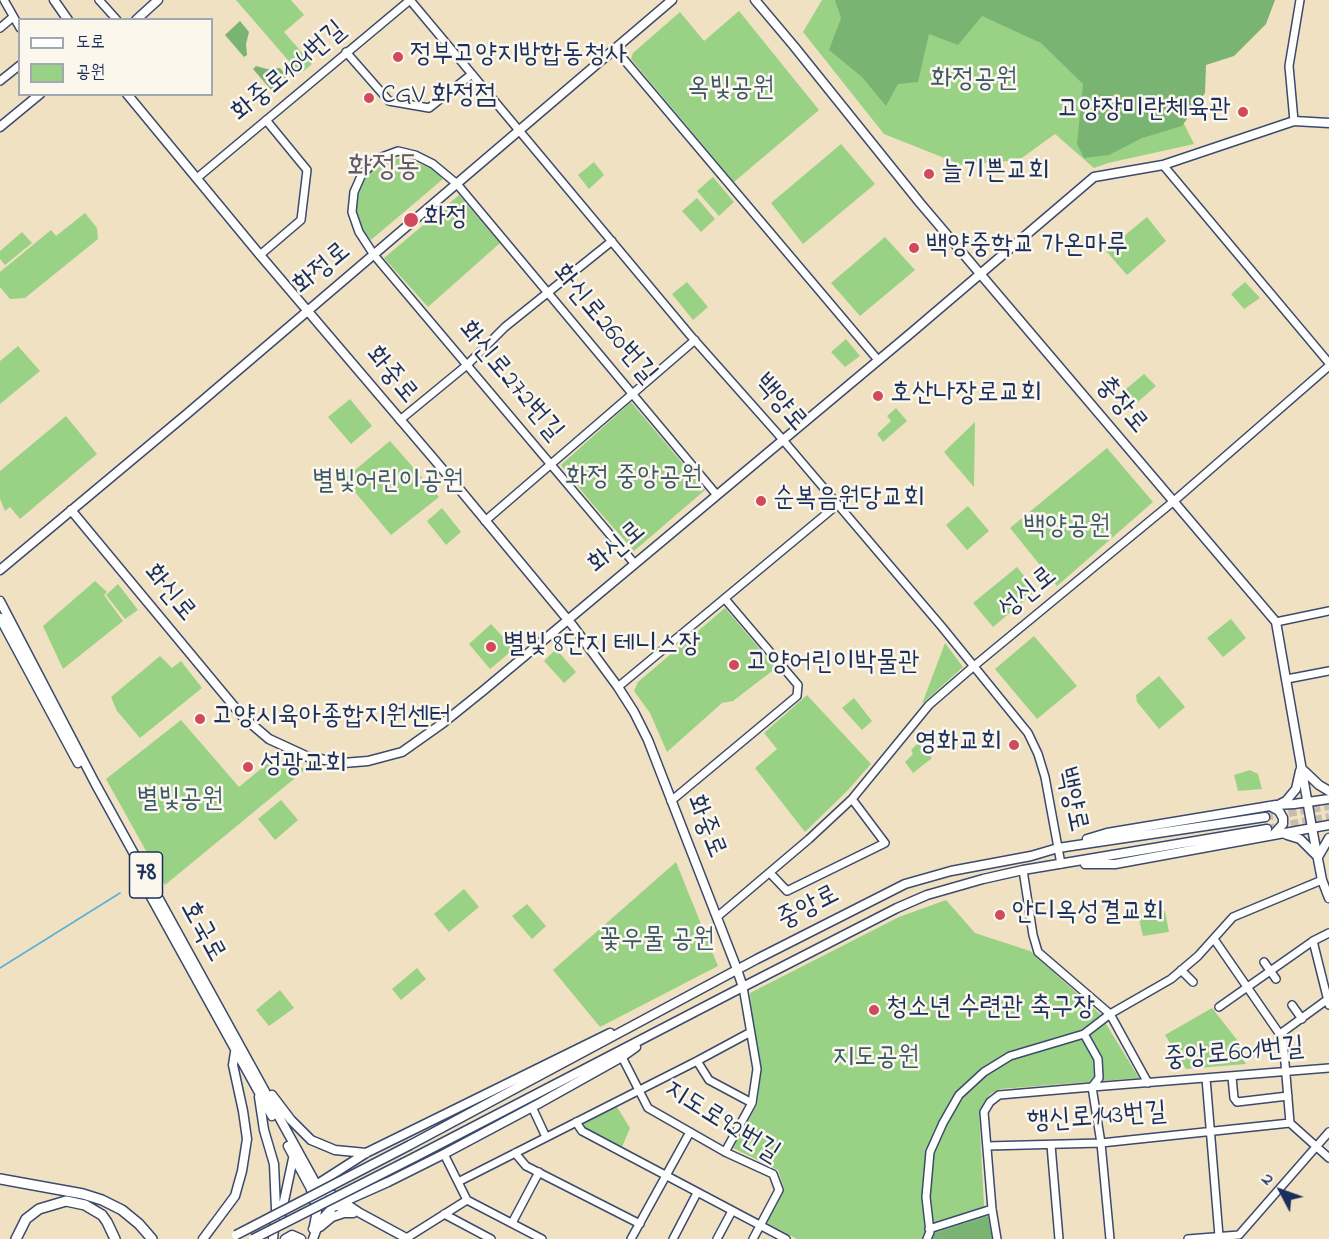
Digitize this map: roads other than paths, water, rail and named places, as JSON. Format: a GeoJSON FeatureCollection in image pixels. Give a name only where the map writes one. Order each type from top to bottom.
{"type":"FeatureCollection","features":[{"type":"Feature","properties":{"kind":"highway"},"geometry":{"type":"LineString","coordinates":[[0,1179],[83,1194],[102,1200],[122,1210],[152,1239]]}},
{"type":"Feature","properties":{"kind":"highway"},"geometry":{"type":"LineString","coordinates":[[16,1239],[26,1219],[39,1209],[66,1201],[85,1205],[102,1215],[115,1239]]}},
{"type":"Feature","properties":{"kind":"main road"},"geometry":{"type":"LineString","coordinates":[[54,0],[67,18]]}},
{"type":"Feature","properties":{"kind":"main road"},"geometry":{"type":"LineString","coordinates":[[138,18],[158,0]]}},
{"type":"Feature","properties":{"kind":"main road","name":"화정로"},"geometry":{"type":"LineString","coordinates":[[0,570],[672,0]]}},
{"type":"Feature","properties":{"kind":"main road","name":"충장로"},"geometry":{"type":"LineString","coordinates":[[755,0],[920,204],[1276,622],[1307,803],[1322,880],[1329,898]]}},
{"type":"Feature","properties":{"kind":"main road"},"geometry":{"type":"LineString","coordinates":[[0,127],[38,96]]}},
{"type":"Feature","properties":{"kind":"main road","name":"화중로"},"geometry":{"type":"LineString","coordinates":[[129,96],[567,619],[618,687],[648,740],[743,987]]}},
{"type":"Feature","properties":{"kind":"main road","name":"화신로"},"geometry":{"type":"LineString","coordinates":[[71,510],[242,716],[269,739],[296,753],[320,760],[343,763],[368,761],[402,752],[443,723],[1094,177],[1163,165],[1294,121],[1329,123]]}},
{"type":"Feature","properties":{"kind":"main road","name":"호국로"},"geometry":{"type":"LineString","coordinates":[[0,601],[95,783],[256,1073],[294,1152]]}},
{"type":"Feature","properties":{"kind":"main road","name":"호국로"},"geometry":{"type":"LineString","coordinates":[[0,618],[235,1051],[294,1152]]}},
{"type":"Feature","properties":{"kind":"main road"},"geometry":{"type":"LineString","coordinates":[[1273,806],[1286,801],[1291,796],[1296,789],[1301,768]]}},
{"type":"Feature","properties":{"kind":"main road"},"geometry":{"type":"LineString","coordinates":[[1301,768],[1318,785],[1329,791]]}},
{"type":"Feature","properties":{"kind":"main road"},"geometry":{"type":"LineString","coordinates":[[1058,848],[1107,833],[1329,799]]}},
{"type":"Feature","properties":{"kind":"main road"},"geometry":{"type":"LineString","coordinates":[[1269,833],[1279,830],[1283,824],[1283,818],[1273,806]]}},
{"type":"Feature","properties":{"kind":"main road","name":"중앙로"},"geometry":{"type":"LineString","coordinates":[[232,1237],[904,884],[951,871],[1031,856],[1058,848],[1264,817]]}},
{"type":"Feature","properties":{"kind":"main road","name":"중앙로"},"geometry":{"type":"LineString","coordinates":[[253,1239],[897,908],[927,895],[1023,870],[1061,864],[1115,864],[1269,833],[1282,834],[1329,825]]}},
{"type":"Feature","properties":{"kind":"main road"},"geometry":{"type":"LineString","coordinates":[[1282,834],[1300,839],[1318,857],[1329,838]]}},
{"type":"Feature","properties":{"kind":"main road"},"geometry":{"type":"LineString","coordinates":[[314,1187],[366,1153],[540,1066],[670,1006]]}},
{"type":"Feature","properties":{"kind":"main road"},"geometry":{"type":"LineString","coordinates":[[315,1232],[339,1205],[444,1154],[532,1107],[622,1057],[663,1028]]}},
{"type":"Feature","properties":{"kind":"main road"},"geometry":{"type":"LineString","coordinates":[[203,1239],[235,1196],[247,1139],[233,1065],[235,1051]]}},
{"type":"Feature","properties":{"kind":"main road"},"geometry":{"type":"LineString","coordinates":[[256,1073],[291,1120],[311,1140],[335,1150],[366,1153]]}},
{"type":"Feature","properties":{"kind":"main road","name":"호국로"},"geometry":{"type":"LineString","coordinates":[[258,1091],[264,1130],[274,1164],[276,1209],[273,1239]]}},
{"type":"Feature","properties":{"kind":"main road"},"geometry":{"type":"LineString","coordinates":[[294,1152],[320,1196],[323,1211],[315,1232]]}},
{"type":"Feature","properties":{"kind":"main road"},"geometry":{"type":"LineString","coordinates":[[278,1239],[294,1152]]}},
{"type":"Feature","properties":{"kind":"main road"},"geometry":{"type":"LineString","coordinates":[[314,1187],[339,1205]]}},
{"type":"Feature","properties":{"kind":"main road"},"geometry":{"type":"LineString","coordinates":[[314,1187],[317,1211],[315,1232]]}},
{"type":"Feature","properties":{"kind":"main road"},"geometry":{"type":"LineString","coordinates":[[320,1196],[360,1213],[407,1239]]}},
{"type":"Feature","properties":{"kind":"main road"},"geometry":{"type":"LineString","coordinates":[[315,1232],[332,1217],[344,1213],[360,1213]]}},
{"type":"Feature","properties":{"kind":"main road"},"geometry":{"type":"LineString","coordinates":[[285,1239],[292,1235],[301,1239]]}},
{"type":"Feature","properties":{"kind":"street"},"geometry":{"type":"LineString","coordinates":[[4,0],[18,24]]}},
{"type":"Feature","properties":{"kind":"street"},"geometry":{"type":"LineString","coordinates":[[99,0],[115,18]]}},
{"type":"Feature","properties":{"kind":"street","name":"화중로104번길"},"geometry":{"type":"LineString","coordinates":[[197,178],[410,0]]}},
{"type":"Feature","properties":{"kind":"street","name":"백양로"},"geometry":{"type":"LineString","coordinates":[[410,0],[694,340],[782,439],[1028,733],[1045,777],[1061,864]]}},
{"type":"Feature","properties":{"kind":"street"},"geometry":{"type":"LineString","coordinates":[[1294,121],[1289,66],[1300,0]]}},
{"type":"Feature","properties":{"kind":"street"},"geometry":{"type":"LineString","coordinates":[[0,28],[14,17]]}},
{"type":"Feature","properties":{"kind":"street"},"geometry":{"type":"LineString","coordinates":[[615,49],[878,360]]}},
{"type":"Feature","properties":{"kind":"street"},"geometry":{"type":"LineString","coordinates":[[346,52],[389,101],[429,108],[472,74]]}},
{"type":"Feature","properties":{"kind":"street"},"geometry":{"type":"LineString","coordinates":[[0,81],[18,67]]}},
{"type":"Feature","properties":{"kind":"street"},"geometry":{"type":"LineString","coordinates":[[260,255],[301,220],[307,170],[266,120]]}},
{"type":"Feature","properties":{"kind":"street","name":"화신로260번길"},"geometry":{"type":"LineString","coordinates":[[374,255],[355,223],[353,202],[357,182],[362,174],[379,158],[398,152],[415,155],[433,164],[457,184],[716,494]]}},
{"type":"Feature","properties":{"kind":"street"},"geometry":{"type":"LineString","coordinates":[[1163,165],[1329,364]]}},
{"type":"Feature","properties":{"kind":"street"},"geometry":{"type":"LineString","coordinates":[[400,420],[467,365],[505,327],[612,241]]}},
{"type":"Feature","properties":{"kind":"street","name":"화신로272번길"},"geometry":{"type":"LineString","coordinates":[[374,255],[634,563]]}},
{"type":"Feature","properties":{"kind":"street"},"geometry":{"type":"LineString","coordinates":[[485,521],[694,340]]}},
{"type":"Feature","properties":{"kind":"street","name":"성신로"},"geometry":{"type":"LineString","coordinates":[[717,917],[852,799],[929,705],[1174,501],[1329,364]]}},
{"type":"Feature","properties":{"kind":"street"},"geometry":{"type":"LineString","coordinates":[[618,687],[837,505]]}},
{"type":"Feature","properties":{"kind":"street"},"geometry":{"type":"LineString","coordinates":[[670,801],[797,696],[798,685],[725,599]]}},
{"type":"Feature","properties":{"kind":"street"},"geometry":{"type":"LineString","coordinates":[[1276,622],[1329,611]]}},
{"type":"Feature","properties":{"kind":"street"},"geometry":{"type":"LineString","coordinates":[[1287,679],[1329,672]]}},
{"type":"Feature","properties":{"kind":"street"},"geometry":{"type":"LineString","coordinates":[[770,873],[787,891],[885,843],[852,799]]}},
{"type":"Feature","properties":{"kind":"street","name":"중앙로601번길"},"geometry":{"type":"LineString","coordinates":[[1023,870],[1033,935],[1038,952],[1110,1014],[1148,1083],[1329,1068]]}},
{"type":"Feature","properties":{"kind":"street"},"geometry":{"type":"LineString","coordinates":[[927,1239],[929,1230],[926,1197],[928,1161],[943,1123],[959,1095],[984,1072],[1010,1056],[1084,1034],[1110,1014],[1171,979],[1214,939],[1233,917],[1322,880]]}},
{"type":"Feature","properties":{"kind":"street"},"geometry":{"type":"LineString","coordinates":[[1219,1007],[1313,941],[1329,933]]}},
{"type":"Feature","properties":{"kind":"street"},"geometry":{"type":"LineString","coordinates":[[1214,939],[1283,1039],[1290,1123],[1329,1158]]}},
{"type":"Feature","properties":{"kind":"street"},"geometry":{"type":"LineString","coordinates":[[1280,1034],[1328,1002],[1313,941]]}},
{"type":"Feature","properties":{"kind":"street"},"geometry":{"type":"LineString","coordinates":[[1264,963],[1276,979]]}},
{"type":"Feature","properties":{"kind":"street"},"geometry":{"type":"LineString","coordinates":[[1181,970],[1193,982]]}},
{"type":"Feature","properties":{"kind":"street"},"geometry":{"type":"LineString","coordinates":[[725,1152],[752,1103],[757,1070],[743,987]]}},
{"type":"Feature","properties":{"kind":"street"},"geometry":{"type":"LineString","coordinates":[[1292,1005],[1302,1018]]}},
{"type":"Feature","properties":{"kind":"street"},"geometry":{"type":"LineString","coordinates":[[458,1182],[749,1033]]}},
{"type":"Feature","properties":{"kind":"street"},"geometry":{"type":"LineString","coordinates":[[1084,1034],[1098,1059],[1099,1078],[1092,1087],[1101,1143],[1110,1239]]}},
{"type":"Feature","properties":{"kind":"street","name":"지도로92번길"},"geometry":{"type":"LineString","coordinates":[[622,1057],[648,1108],[725,1152],[773,1174],[779,1190],[753,1239]]}},
{"type":"Feature","properties":{"kind":"street"},"geometry":{"type":"LineString","coordinates":[[697,1061],[709,1080],[752,1103]]}},
{"type":"Feature","properties":{"kind":"street"},"geometry":{"type":"LineString","coordinates":[[1232,1077],[1234,1098],[1237,1102],[1288,1096]]}},
{"type":"Feature","properties":{"kind":"street"},"geometry":{"type":"LineString","coordinates":[[1206,1078],[1219,1236]]}},
{"type":"Feature","properties":{"kind":"street"},"geometry":{"type":"LineString","coordinates":[[998,1239],[992,1209],[984,1112],[990,1102],[999,1095],[1148,1083]]}},
{"type":"Feature","properties":{"kind":"street"},"geometry":{"type":"LineString","coordinates":[[532,1107],[546,1137]]}},
{"type":"Feature","properties":{"kind":"street"},"geometry":{"type":"LineString","coordinates":[[576,1122],[582,1131],[786,1239]]}},
{"type":"Feature","properties":{"kind":"street","name":"행신로143번길"},"geometry":{"type":"LineString","coordinates":[[987,1146],[1101,1143],[1290,1123]]}},
{"type":"Feature","properties":{"kind":"street"},"geometry":{"type":"LineString","coordinates":[[631,1239],[690,1132]]}},
{"type":"Feature","properties":{"kind":"street"},"geometry":{"type":"LineString","coordinates":[[1188,1239],[1219,1236],[1242,1237],[1329,1132]]}},
{"type":"Feature","properties":{"kind":"street"},"geometry":{"type":"LineString","coordinates":[[1051,1144],[1059,1239]]}},
{"type":"Feature","properties":{"kind":"street"},"geometry":{"type":"LineString","coordinates":[[514,1153],[526,1166],[640,1224]]}},
{"type":"Feature","properties":{"kind":"street"},"geometry":{"type":"LineString","coordinates":[[444,1154],[467,1200],[542,1239]]}},
{"type":"Feature","properties":{"kind":"street"},"geometry":{"type":"LineString","coordinates":[[512,1224],[539,1172]]}},
{"type":"Feature","properties":{"kind":"street"},"geometry":{"type":"LineString","coordinates":[[673,1239],[698,1193]]}},
{"type":"Feature","properties":{"kind":"street"},"geometry":{"type":"LineString","coordinates":[[407,1239],[467,1200]]}},
{"type":"Feature","properties":{"kind":"street"},"geometry":{"type":"LineString","coordinates":[[929,1230],[992,1209]]}},
{"type":"Feature","properties":{"kind":"street"},"geometry":{"type":"LineString","coordinates":[[717,1239],[732,1211]]}},
{"type":"Feature","properties":{"kind":"street"},"geometry":{"type":"LineString","coordinates":[[444,1214],[491,1239]]}},
{"type":"Feature","properties":{"kind":"waterway"},"geometry":{"type":"LineString","coordinates":[[0,968],[120,893]]}},
{"type":"Feature","properties":{"kind":"tunnel"},"geometry":{"type":"LineString","coordinates":[[1265,817],[1329,806]]}},
{"type":"Feature","properties":{"kind":"tunnel"},"geometry":{"type":"LineString","coordinates":[[1267,829],[1329,817]]}},
{"type":"Feature","properties":{"kind":"place","name":"정부고양지방합동청사"},"geometry":{"type":"Point","coordinates":[398,57]}},
{"type":"Feature","properties":{"kind":"place","name":"CGV 화정점"},"geometry":{"type":"Point","coordinates":[369,98]}},
{"type":"Feature","properties":{"kind":"place","name":"고양장미란체육관"},"geometry":{"type":"Point","coordinates":[1243,112]}},
{"type":"Feature","properties":{"kind":"place","name":"늘기쁜교회"},"geometry":{"type":"Point","coordinates":[929,174]}},
{"type":"Feature","properties":{"kind":"place","name":"화정"},"geometry":{"type":"Point","coordinates":[411,220]}},
{"type":"Feature","properties":{"kind":"place","name":"백양중학교 가온마루"},"geometry":{"type":"Point","coordinates":[914,248]}},
{"type":"Feature","properties":{"kind":"place","name":"호산나장로교회"},"geometry":{"type":"Point","coordinates":[878,396]}},
{"type":"Feature","properties":{"kind":"place","name":"순복음원당교회"},"geometry":{"type":"Point","coordinates":[761,501]}},
{"type":"Feature","properties":{"kind":"place","name":"별빛 8단지 테니스장"},"geometry":{"type":"Point","coordinates":[491,647]}},
{"type":"Feature","properties":{"kind":"place","name":"고양어린이박물관"},"geometry":{"type":"Point","coordinates":[734,665]}},
{"type":"Feature","properties":{"kind":"place","name":"고양시육아종합지원센터"},"geometry":{"type":"Point","coordinates":[200,719]}},
{"type":"Feature","properties":{"kind":"place","name":"영화교회"},"geometry":{"type":"Point","coordinates":[1014,745]}},
{"type":"Feature","properties":{"kind":"place","name":"성광교회"},"geometry":{"type":"Point","coordinates":[248,767]}},
{"type":"Feature","properties":{"kind":"place","name":"안디옥성결교회"},"geometry":{"type":"Point","coordinates":[1000,915]}},
{"type":"Feature","properties":{"kind":"place","name":"청소년 수련관 축구장"},"geometry":{"type":"Point","coordinates":[874,1010]}},
{"type":"Feature","properties":{"kind":"district","name":"화정동"},"geometry":{"type":"Point","coordinates":[384,170]}},
{"type":"Feature","properties":{"kind":"park label","name":"화정공원"},"geometry":{"type":"Point","coordinates":[974,82]}},
{"type":"Feature","properties":{"kind":"park label","name":"옥빛공원"},"geometry":{"type":"Point","coordinates":[731,91]}},
{"type":"Feature","properties":{"kind":"park label","name":"화정 중앙공원"},"geometry":{"type":"Point","coordinates":[634,480]}},
{"type":"Feature","properties":{"kind":"park label","name":"별빛어린이공원"},"geometry":{"type":"Point","coordinates":[388,484]}},
{"type":"Feature","properties":{"kind":"park label","name":"백양공원"},"geometry":{"type":"Point","coordinates":[1067,529]}},
{"type":"Feature","properties":{"kind":"park label","name":"별빛공원"},"geometry":{"type":"Point","coordinates":[180,802]}},
{"type":"Feature","properties":{"kind":"park label","name":"꽃우물 공원"},"geometry":{"type":"Point","coordinates":[657,942]}},
{"type":"Feature","properties":{"kind":"park label","name":"지도공원"},"geometry":{"type":"Point","coordinates":[876,1060]}}]}
